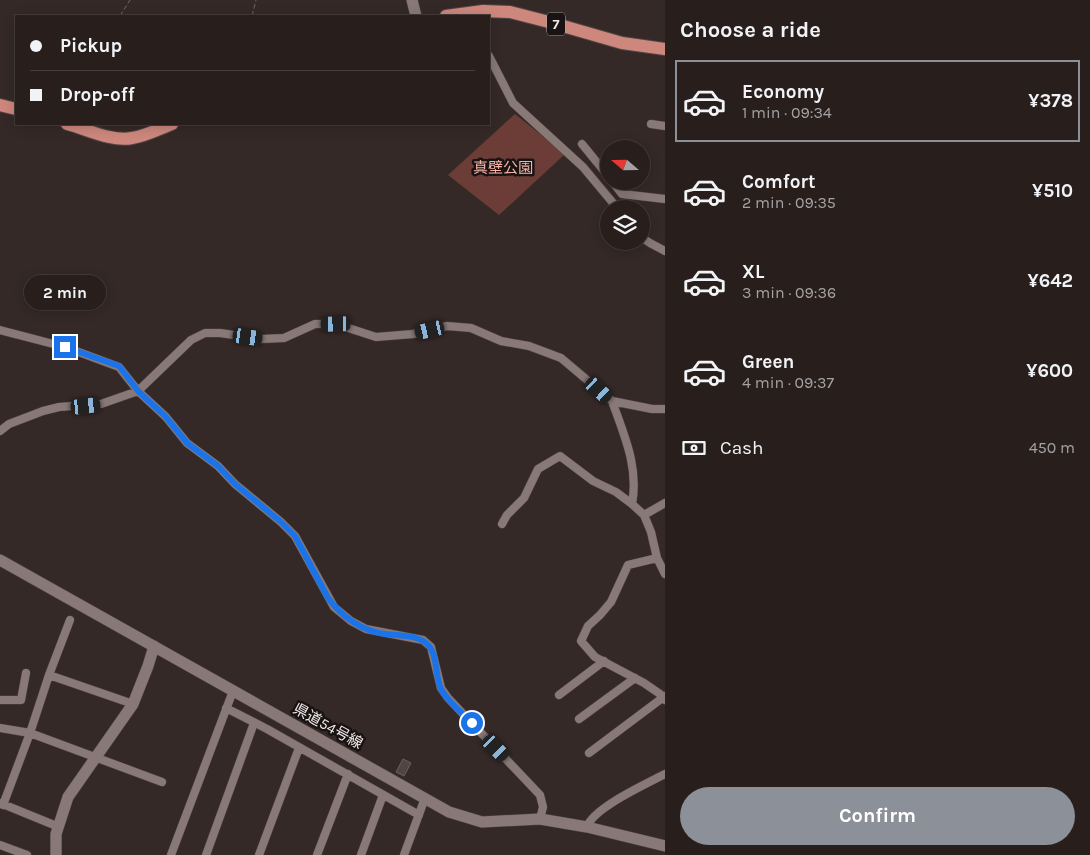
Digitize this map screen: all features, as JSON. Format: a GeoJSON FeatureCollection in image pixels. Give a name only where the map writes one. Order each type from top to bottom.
{"type":"FeatureCollection","features":[{"type":"Feature","properties":{"kind":"main road"},"geometry":{"type":"LineString","coordinates":[[412,0],[416,15]]}},
{"type":"Feature","properties":{"kind":"main road","name":"7"},"geometry":{"type":"LineString","coordinates":[[460,15],[494,11],[523,14],[622,43],[665,49]]}},
{"type":"Feature","properties":{"kind":"main road"},"geometry":{"type":"LineString","coordinates":[[0,105],[15,109]]}},
{"type":"Feature","properties":{"kind":"main road"},"geometry":{"type":"LineString","coordinates":[[71,125],[118,139],[151,133],[170,125]]}},
{"type":"Feature","properties":{"kind":"main road","name":"県道54号線"},"geometry":{"type":"LineString","coordinates":[[0,560],[449,812],[482,822],[540,820],[587,827],[665,846]]}},
{"type":"Feature","properties":{"kind":"main road"},"geometry":{"type":"LineString","coordinates":[[56,855],[56,834],[68,796],[133,704],[154,646]]}},
{"type":"Feature","properties":{"kind":"street"},"geometry":{"type":"LineString","coordinates":[[490,58],[513,103],[583,167],[612,200],[622,194],[665,199]]}},
{"type":"Feature","properties":{"kind":"street"},"geometry":{"type":"LineString","coordinates":[[651,124],[665,126]]}},
{"type":"Feature","properties":{"kind":"street"},"geometry":{"type":"LineString","coordinates":[[582,144],[600,166]]}},
{"type":"Feature","properties":{"kind":"street"},"geometry":{"type":"LineString","coordinates":[[619,190],[622,194]]}},
{"type":"Feature","properties":{"kind":"street"},"geometry":{"type":"LineString","coordinates":[[650,244],[665,252]]}},
{"type":"Feature","properties":{"kind":"street"},"geometry":{"type":"LineString","coordinates":[[0,431],[9,424],[43,411],[59,407],[101,404],[138,391],[191,340],[205,333],[220,333],[261,339],[284,338],[315,324],[336,324],[376,337],[413,334],[447,326],[471,328],[501,341],[529,346],[561,358],[612,401],[652,409],[665,409]]}},
{"type":"Feature","properties":{"kind":"street"},"geometry":{"type":"LineString","coordinates":[[0,330],[65,347],[119,366],[138,391],[166,417],[187,443],[218,466],[235,484],[295,536],[334,607],[351,621],[366,629],[423,640],[431,647],[441,688],[448,698],[540,795],[542,806],[540,820]]}},
{"type":"Feature","properties":{"kind":"street"},"geometry":{"type":"LineString","coordinates":[[612,401],[631,453],[634,472],[632,504]]}},
{"type":"Feature","properties":{"kind":"street"},"geometry":{"type":"LineString","coordinates":[[502,524],[507,514],[524,498],[538,469],[560,456],[593,481],[616,492],[644,515],[665,574]]}},
{"type":"Feature","properties":{"kind":"street"},"geometry":{"type":"LineString","coordinates":[[644,515],[665,504]]}},
{"type":"Feature","properties":{"kind":"street"},"geometry":{"type":"LineString","coordinates":[[589,753],[664,698],[635,678],[595,657],[581,641],[588,626],[611,602],[628,566],[660,560]]}},
{"type":"Feature","properties":{"kind":"street"},"geometry":{"type":"LineString","coordinates":[[59,827],[2,804],[30,733],[70,620]]}},
{"type":"Feature","properties":{"kind":"street"},"geometry":{"type":"LineString","coordinates":[[559,695],[604,661]]}},
{"type":"Feature","properties":{"kind":"street"},"geometry":{"type":"LineString","coordinates":[[0,700],[21,700],[26,673]]}},
{"type":"Feature","properties":{"kind":"street"},"geometry":{"type":"LineString","coordinates":[[49,675],[133,704]]}},
{"type":"Feature","properties":{"kind":"street"},"geometry":{"type":"LineString","coordinates":[[579,719],[635,678]]}},
{"type":"Feature","properties":{"kind":"street"},"geometry":{"type":"LineString","coordinates":[[171,855],[233,690]]}},
{"type":"Feature","properties":{"kind":"street"},"geometry":{"type":"LineString","coordinates":[[226,708],[419,815]]}},
{"type":"Feature","properties":{"kind":"street"},"geometry":{"type":"LineString","coordinates":[[206,855],[254,723]]}},
{"type":"Feature","properties":{"kind":"street"},"geometry":{"type":"LineString","coordinates":[[0,728],[30,733],[162,782]]}},
{"type":"Feature","properties":{"kind":"street"},"geometry":{"type":"LineString","coordinates":[[259,855],[299,748]]}},
{"type":"Feature","properties":{"kind":"street"},"geometry":{"type":"LineString","coordinates":[[318,855],[348,774]]}},
{"type":"Feature","properties":{"kind":"street"},"geometry":{"type":"LineString","coordinates":[[587,827],[589,821],[604,808],[665,774]]}},
{"type":"Feature","properties":{"kind":"street"},"geometry":{"type":"LineString","coordinates":[[361,855],[383,795]]}},
{"type":"Feature","properties":{"kind":"street"},"geometry":{"type":"LineString","coordinates":[[404,855],[426,798]]}},
{"type":"Feature","properties":{"kind":"street"},"geometry":{"type":"LineString","coordinates":[[0,845],[27,855]]}},
{"type":"Feature","properties":{"kind":"path"},"geometry":{"type":"LineString","coordinates":[[121,15],[130,0]]}},
{"type":"Feature","properties":{"kind":"path"},"geometry":{"type":"LineString","coordinates":[[252,15],[256,0]]}},
{"type":"Feature","properties":{"kind":"green space","name":"真壁公園"},"geometry":{"type":"Polygon","coordinates":[[[515,114],[565,154],[499,215],[448,175],[515,114]]]}},
{"type":"Feature","properties":{"kind":"building"},"geometry":{"type":"Polygon","coordinates":[[[403,759],[411,763],[404,776],[396,772],[403,759]]]}},
{"type":"Feature","properties":{"kind":"route"},"geometry":{"type":"LineString","coordinates":[[65,347],[119,366],[138,391],[166,417],[187,443],[218,466],[235,484],[295,536],[328,598],[334,607],[351,621],[366,629],[383,634],[402,635],[423,640],[431,647],[441,688],[472,723]]}}]}
